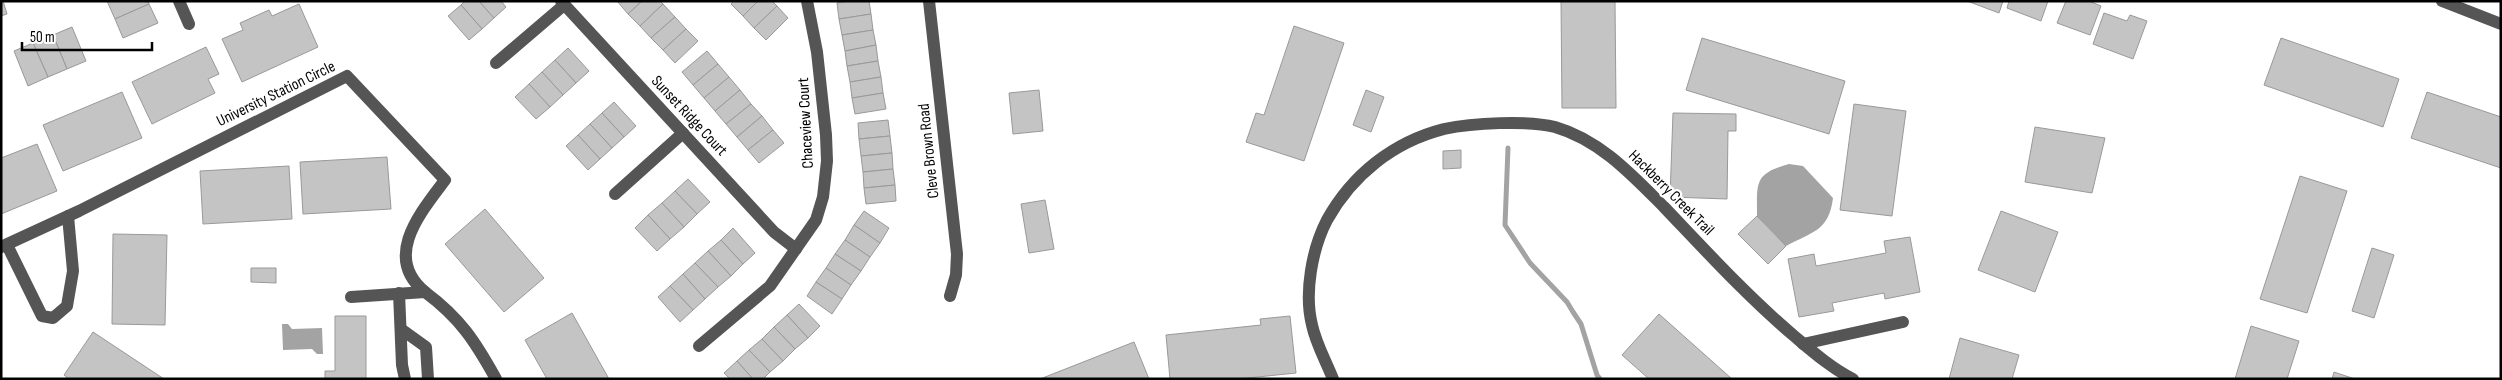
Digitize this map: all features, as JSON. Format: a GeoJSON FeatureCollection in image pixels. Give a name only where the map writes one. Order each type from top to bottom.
{"type":"FeatureCollection","features":[{"type":"Feature","properties":{"kind":"street"},"geometry":{"type":"LineString","coordinates":[[179,1],[189,24]]}},
{"type":"Feature","properties":{"kind":"street","name":"Chaceview Court"},"geometry":{"type":"LineString","coordinates":[[699,346],[770,286],[816,220],[823,197],[827,161],[817,52],[808,1]]}},
{"type":"Feature","properties":{"kind":"street","name":"Cleve Brown Road"},"geometry":{"type":"LineString","coordinates":[[929,1],[957,254],[956,275],[950,296]]}},
{"type":"Feature","properties":{"kind":"street"},"geometry":{"type":"LineString","coordinates":[[2442,1],[2501,24]]}},
{"type":"Feature","properties":{"kind":"street"},"geometry":{"type":"LineString","coordinates":[[496,63],[563,3]]}},
{"type":"Feature","properties":{"kind":"street","name":"Sunset Ridge Court"},"geometry":{"type":"LineString","coordinates":[[563,3],[774,232],[796,249]]}},
{"type":"Feature","properties":{"kind":"street","name":"University Station Circle"},"geometry":{"type":"LineString","coordinates":[[4,246],[68,216],[347,76],[445,180],[415,221],[406,242],[408,268],[416,284],[451,313],[474,339],[496,379]]}},
{"type":"Feature","properties":{"kind":"street","name":"Hackberry Creek Trail"},"geometry":{"type":"LineString","coordinates":[[1333,379],[1312,324],[1309,301],[1314,256],[1321,233],[1340,198],[1368,166],[1422,136],[1457,126],[1529,123],[1555,127],[1579,137],[1604,152],[1630,173],[1768,314],[1802,344],[1840,372],[1853,379]]}},
{"type":"Feature","properties":{"kind":"street"},"geometry":{"type":"LineString","coordinates":[[615,194],[683,133]]}},
{"type":"Feature","properties":{"kind":"street"},"geometry":{"type":"LineString","coordinates":[[4,246],[42,316],[53,318],[67,306],[73,271],[68,216]]}},
{"type":"Feature","properties":{"kind":"street"},"geometry":{"type":"LineString","coordinates":[[351,297],[426,292]]}},
{"type":"Feature","properties":{"kind":"street"},"geometry":{"type":"LineString","coordinates":[[400,293],[402,365],[405,379]]}},
{"type":"Feature","properties":{"kind":"street"},"geometry":{"type":"LineString","coordinates":[[1802,344],[1903,322]]}},
{"type":"Feature","properties":{"kind":"street"},"geometry":{"type":"LineString","coordinates":[[401,328],[426,347],[428,379]]}},
{"type":"Feature","properties":{"kind":"shaded area"},"geometry":{"type":"Polygon","coordinates":[[[1789,164],[1803,166],[1833,198],[1828,217],[1823,224],[1818,229],[1786,246],[1757,216],[1757,195],[1763,176],[1789,164]]]}},
{"type":"Feature","properties":{"kind":"shaded area"},"geometry":{"type":"Polygon","coordinates":[[[282,324],[288,324],[292,329],[322,328],[323,354],[317,354],[312,349],[283,350],[282,324]]]}},
{"type":"Feature","properties":{"kind":"building"},"geometry":{"type":"Polygon","coordinates":[[[1,1],[3,1],[7,14],[1,16],[1,1]]]}},
{"type":"Feature","properties":{"kind":"building"},"geometry":{"type":"Polygon","coordinates":[[[107,1],[148,1],[149,4],[115,19],[107,1]]]}},
{"type":"Feature","properties":{"kind":"building"},"geometry":{"type":"Polygon","coordinates":[[[465,1],[479,1],[494,18],[482,29],[461,5],[465,1]]]}},
{"type":"Feature","properties":{"kind":"building"},"geometry":{"type":"Polygon","coordinates":[[[479,1],[501,1],[506,7],[494,18],[479,1]]]}},
{"type":"Feature","properties":{"kind":"building"},"geometry":{"type":"Polygon","coordinates":[[[617,1],[642,1],[628,14],[617,1]]]}},
{"type":"Feature","properties":{"kind":"building"},"geometry":{"type":"Polygon","coordinates":[[[642,1],[660,1],[663,4],[640,26],[628,14],[642,1]]]}},
{"type":"Feature","properties":{"kind":"building"},"geometry":{"type":"Polygon","coordinates":[[[734,1],[758,1],[743,16],[731,4],[734,1]]]}},
{"type":"Feature","properties":{"kind":"building"},"geometry":{"type":"Polygon","coordinates":[[[758,1],[772,1],[777,6],[754,28],[743,16],[758,1]]]}},
{"type":"Feature","properties":{"kind":"building"},"geometry":{"type":"Polygon","coordinates":[[[869,1],[871,14],[839,19],[837,3],[869,1]]]}},
{"type":"Feature","properties":{"kind":"building"},"geometry":{"type":"Polygon","coordinates":[[[1561,1],[1615,1],[1616,108],[1562,108],[1561,1]]]}},
{"type":"Feature","properties":{"kind":"building"},"geometry":{"type":"Polygon","coordinates":[[[1967,1],[2003,1],[1999,13],[1967,1]]]}},
{"type":"Feature","properties":{"kind":"building"},"geometry":{"type":"Polygon","coordinates":[[[2009,1],[2048,1],[2041,21],[2007,8],[2009,1]]]}},
{"type":"Feature","properties":{"kind":"building"},"geometry":{"type":"Polygon","coordinates":[[[2066,1],[2089,1],[2101,6],[2090,35],[2057,23],[2066,1]]]}},
{"type":"Feature","properties":{"kind":"building"},"geometry":{"type":"Polygon","coordinates":[[[149,4],[158,23],[123,38],[115,19],[149,4]]]}},
{"type":"Feature","properties":{"kind":"building"},"geometry":{"type":"Polygon","coordinates":[[[299,4],[318,47],[242,82],[222,39],[243,30],[240,23],[269,10],[272,16],[299,4]]]}},
{"type":"Feature","properties":{"kind":"building"},"geometry":{"type":"Polygon","coordinates":[[[663,4],[675,17],[651,38],[640,26],[663,4]]]}},
{"type":"Feature","properties":{"kind":"building"},"geometry":{"type":"Polygon","coordinates":[[[461,5],[482,29],[469,40],[448,16],[461,5]]]}},
{"type":"Feature","properties":{"kind":"building"},"geometry":{"type":"Polygon","coordinates":[[[777,6],[788,18],[766,40],[754,28],[777,6]]]}},
{"type":"Feature","properties":{"kind":"building"},"geometry":{"type":"Polygon","coordinates":[[[2104,13],[2127,21],[2130,15],[2147,21],[2133,59],[2093,44],[2104,13]]]}},
{"type":"Feature","properties":{"kind":"building"},"geometry":{"type":"Polygon","coordinates":[[[871,14],[873,30],[842,35],[839,19],[871,14]]]}},
{"type":"Feature","properties":{"kind":"building"},"geometry":{"type":"Polygon","coordinates":[[[675,17],[686,29],[663,50],[651,38],[675,17]]]}},
{"type":"Feature","properties":{"kind":"building"},"geometry":{"type":"Polygon","coordinates":[[[1294,26],[1344,43],[1304,161],[1246,142],[1256,113],[1264,115],[1294,26]]]}},
{"type":"Feature","properties":{"kind":"building"},"geometry":{"type":"Polygon","coordinates":[[[72,27],[86,61],[67,69],[53,35],[72,27]]]}},
{"type":"Feature","properties":{"kind":"building"},"geometry":{"type":"Polygon","coordinates":[[[686,29],[698,41],[675,63],[663,50],[686,29]]]}},
{"type":"Feature","properties":{"kind":"building"},"geometry":{"type":"Polygon","coordinates":[[[873,30],[876,45],[845,51],[842,35],[873,30]]]}},
{"type":"Feature","properties":{"kind":"building"},"geometry":{"type":"Polygon","coordinates":[[[53,35],[67,69],[48,77],[33,43],[53,35]]]}},
{"type":"Feature","properties":{"kind":"building"},"geometry":{"type":"Polygon","coordinates":[[[1702,38],[1845,81],[1829,134],[1686,90],[1702,38]]]}},
{"type":"Feature","properties":{"kind":"building"},"geometry":{"type":"Polygon","coordinates":[[[2281,38],[2399,79],[2383,127],[2264,85],[2281,38]]]}},
{"type":"Feature","properties":{"kind":"building"},"geometry":{"type":"Polygon","coordinates":[[[33,43],[48,77],[28,86],[14,51],[33,43]]]}},
{"type":"Feature","properties":{"kind":"building"},"geometry":{"type":"Polygon","coordinates":[[[876,45],[878,61],[847,66],[845,51],[876,45]]]}},
{"type":"Feature","properties":{"kind":"building"},"geometry":{"type":"Polygon","coordinates":[[[206,47],[219,74],[208,79],[215,93],[152,124],[132,82],[206,47]]]}},
{"type":"Feature","properties":{"kind":"building"},"geometry":{"type":"Polygon","coordinates":[[[568,48],[589,71],[576,83],[555,60],[568,48]]]}},
{"type":"Feature","properties":{"kind":"building"},"geometry":{"type":"Polygon","coordinates":[[[707,51],[718,64],[693,85],[682,72],[707,51]]]}},
{"type":"Feature","properties":{"kind":"building"},"geometry":{"type":"Polygon","coordinates":[[[555,60],[576,83],[563,95],[542,72],[555,60]]]}},
{"type":"Feature","properties":{"kind":"building"},"geometry":{"type":"Polygon","coordinates":[[[878,61],[881,77],[850,82],[847,66],[878,61]]]}},
{"type":"Feature","properties":{"kind":"building"},"geometry":{"type":"Polygon","coordinates":[[[718,64],[729,77],[704,98],[693,85],[718,64]]]}},
{"type":"Feature","properties":{"kind":"building"},"geometry":{"type":"Polygon","coordinates":[[[542,72],[563,95],[550,107],[529,84],[542,72]]]}},
{"type":"Feature","properties":{"kind":"building"},"geometry":{"type":"Polygon","coordinates":[[[729,77],[740,90],[715,111],[704,98],[729,77]]]}},
{"type":"Feature","properties":{"kind":"building"},"geometry":{"type":"Polygon","coordinates":[[[881,77],[883,93],[852,98],[850,82],[881,77]]]}},
{"type":"Feature","properties":{"kind":"building"},"geometry":{"type":"Polygon","coordinates":[[[529,84],[550,107],[536,119],[515,97],[529,84]]]}},
{"type":"Feature","properties":{"kind":"building"},"geometry":{"type":"Polygon","coordinates":[[[740,90],[751,104],[726,124],[715,111],[740,90]]]}},
{"type":"Feature","properties":{"kind":"building"},"geometry":{"type":"Polygon","coordinates":[[[1039,90],[1043,131],[1013,134],[1009,93],[1039,90]]]}},
{"type":"Feature","properties":{"kind":"building"},"geometry":{"type":"Polygon","coordinates":[[[1366,90],[1384,97],[1371,132],[1353,125],[1366,90]]]}},
{"type":"Feature","properties":{"kind":"building"},"geometry":{"type":"Polygon","coordinates":[[[122,92],[142,138],[63,171],[43,125],[122,92]]]}},
{"type":"Feature","properties":{"kind":"building"},"geometry":{"type":"Polygon","coordinates":[[[2427,92],[2501,117],[2501,168],[2411,138],[2427,92]]]}},
{"type":"Feature","properties":{"kind":"building"},"geometry":{"type":"Polygon","coordinates":[[[883,93],[886,109],[855,114],[852,98],[883,93]]]}},
{"type":"Feature","properties":{"kind":"building"},"geometry":{"type":"Polygon","coordinates":[[[614,102],[636,126],[624,137],[602,113],[614,102]]]}},
{"type":"Feature","properties":{"kind":"building"},"geometry":{"type":"Polygon","coordinates":[[[751,104],[762,116],[737,137],[726,124],[751,104]]]}},
{"type":"Feature","properties":{"kind":"building"},"geometry":{"type":"Polygon","coordinates":[[[1854,104],[1906,111],[1892,216],[1840,210],[1854,104]]]}},
{"type":"Feature","properties":{"kind":"building"},"geometry":{"type":"Polygon","coordinates":[[[602,113],[624,137],[612,148],[590,124],[602,113]]]}},
{"type":"Feature","properties":{"kind":"building"},"geometry":{"type":"Polygon","coordinates":[[[1673,113],[1736,114],[1736,131],[1728,131],[1727,199],[1670,197],[1673,113]]]}},
{"type":"Feature","properties":{"kind":"building"},"geometry":{"type":"Polygon","coordinates":[[[762,116],[773,130],[748,150],[737,137],[762,116]]]}},
{"type":"Feature","properties":{"kind":"building"},"geometry":{"type":"Polygon","coordinates":[[[888,120],[890,136],[859,139],[858,123],[888,120]]]}},
{"type":"Feature","properties":{"kind":"building"},"geometry":{"type":"Polygon","coordinates":[[[590,124],[612,148],[600,159],[578,135],[590,124]]]}},
{"type":"Feature","properties":{"kind":"building"},"geometry":{"type":"Polygon","coordinates":[[[2035,127],[2105,138],[2092,193],[2025,182],[2035,127]]]}},
{"type":"Feature","properties":{"kind":"building"},"geometry":{"type":"Polygon","coordinates":[[[773,130],[784,143],[759,163],[748,150],[773,130]]]}},
{"type":"Feature","properties":{"kind":"building"},"geometry":{"type":"Polygon","coordinates":[[[578,135],[600,159],[588,170],[566,146],[578,135]]]}},
{"type":"Feature","properties":{"kind":"building"},"geometry":{"type":"Polygon","coordinates":[[[890,136],[892,153],[861,156],[859,139],[890,136]]]}},
{"type":"Feature","properties":{"kind":"building"},"geometry":{"type":"Polygon","coordinates":[[[37,144],[57,191],[1,214],[1,158],[37,144]]]}},
{"type":"Feature","properties":{"kind":"building"},"geometry":{"type":"Polygon","coordinates":[[[1461,150],[1461,168],[1443,169],[1443,151],[1461,150]]]}},
{"type":"Feature","properties":{"kind":"building"},"geometry":{"type":"Polygon","coordinates":[[[892,153],[893,169],[863,172],[861,156],[892,153]]]}},
{"type":"Feature","properties":{"kind":"building"},"geometry":{"type":"Polygon","coordinates":[[[387,157],[391,209],[303,214],[300,162],[387,157]]]}},
{"type":"Feature","properties":{"kind":"building"},"geometry":{"type":"Polygon","coordinates":[[[289,166],[292,219],[203,224],[200,171],[289,166]]]}},
{"type":"Feature","properties":{"kind":"building"},"geometry":{"type":"Polygon","coordinates":[[[893,169],[895,185],[864,188],[863,172],[893,169]]]}},
{"type":"Feature","properties":{"kind":"building"},"geometry":{"type":"Polygon","coordinates":[[[2300,176],[2347,191],[2307,313],[2260,299],[2300,176]]]}},
{"type":"Feature","properties":{"kind":"building"},"geometry":{"type":"Polygon","coordinates":[[[688,179],[710,202],[697,214],[675,191],[688,179]]]}},
{"type":"Feature","properties":{"kind":"building"},"geometry":{"type":"Polygon","coordinates":[[[895,185],[896,201],[866,204],[864,188],[895,185]]]}},
{"type":"Feature","properties":{"kind":"building"},"geometry":{"type":"Polygon","coordinates":[[[675,191],[697,214],[684,227],[662,203],[675,191]]]}},
{"type":"Feature","properties":{"kind":"building"},"geometry":{"type":"Polygon","coordinates":[[[1045,200],[1054,249],[1029,253],[1021,204],[1045,200]]]}},
{"type":"Feature","properties":{"kind":"building"},"geometry":{"type":"Polygon","coordinates":[[[662,203],[684,227],[670,239],[648,215],[662,203]]]}},
{"type":"Feature","properties":{"kind":"building"},"geometry":{"type":"Polygon","coordinates":[[[485,209],[544,278],[504,312],[445,244],[485,209]]]}},
{"type":"Feature","properties":{"kind":"building"},"geometry":{"type":"Polygon","coordinates":[[[864,211],[889,228],[880,243],[854,225],[864,211]]]}},
{"type":"Feature","properties":{"kind":"building"},"geometry":{"type":"Polygon","coordinates":[[[2001,211],[2058,232],[2035,292],[1978,270],[2001,211]]]}},
{"type":"Feature","properties":{"kind":"building"},"geometry":{"type":"Polygon","coordinates":[[[648,215],[670,239],[657,251],[635,228],[648,215]]]}},
{"type":"Feature","properties":{"kind":"building"},"geometry":{"type":"Polygon","coordinates":[[[1757,216],[1786,246],[1768,264],[1738,234],[1757,216]]]}},
{"type":"Feature","properties":{"kind":"building"},"geometry":{"type":"Polygon","coordinates":[[[854,225],[880,243],[870,257],[845,240],[854,225]]]}},
{"type":"Feature","properties":{"kind":"building"},"geometry":{"type":"Polygon","coordinates":[[[733,228],[755,253],[743,264],[721,240],[733,228]]]}},
{"type":"Feature","properties":{"kind":"building"},"geometry":{"type":"Polygon","coordinates":[[[113,234],[167,235],[165,325],[112,324],[113,234]]]}},
{"type":"Feature","properties":{"kind":"building"},"geometry":{"type":"Polygon","coordinates":[[[1910,237],[1920,292],[1885,299],[1884,293],[1832,303],[1834,311],[1799,317],[1788,259],[1814,254],[1816,266],[1886,253],[1884,241],[1910,237]]]}},
{"type":"Feature","properties":{"kind":"building"},"geometry":{"type":"Polygon","coordinates":[[[721,240],[743,264],[731,276],[708,251],[721,240]]]}},
{"type":"Feature","properties":{"kind":"building"},"geometry":{"type":"Polygon","coordinates":[[[845,240],[870,257],[861,271],[835,254],[845,240]]]}},
{"type":"Feature","properties":{"kind":"building"},"geometry":{"type":"Polygon","coordinates":[[[2372,248],[2394,255],[2374,318],[2352,311],[2372,248]]]}},
{"type":"Feature","properties":{"kind":"building"},"geometry":{"type":"Polygon","coordinates":[[[708,251],[731,276],[718,287],[695,263],[708,251]]]}},
{"type":"Feature","properties":{"kind":"building"},"geometry":{"type":"Polygon","coordinates":[[[835,254],[861,271],[851,285],[826,268],[835,254]]]}},
{"type":"Feature","properties":{"kind":"building"},"geometry":{"type":"Polygon","coordinates":[[[695,263],[718,287],[705,299],[683,274],[695,263]]]}},
{"type":"Feature","properties":{"kind":"building"},"geometry":{"type":"Polygon","coordinates":[[[251,268],[276,268],[276,283],[251,282],[251,268]]]}},
{"type":"Feature","properties":{"kind":"building"},"geometry":{"type":"Polygon","coordinates":[[[826,268],[851,285],[842,299],[816,282],[826,268]]]}},
{"type":"Feature","properties":{"kind":"building"},"geometry":{"type":"Polygon","coordinates":[[[683,274],[705,299],[693,310],[670,286],[683,274]]]}},
{"type":"Feature","properties":{"kind":"building"},"geometry":{"type":"Polygon","coordinates":[[[816,282],[842,299],[832,314],[807,296],[816,282]]]}},
{"type":"Feature","properties":{"kind":"building"},"geometry":{"type":"Polygon","coordinates":[[[670,286],[693,310],[680,322],[658,297],[670,286]]]}},
{"type":"Feature","properties":{"kind":"building"},"geometry":{"type":"Polygon","coordinates":[[[799,304],[820,326],[808,338],[787,315],[799,304]]]}},
{"type":"Feature","properties":{"kind":"building"},"geometry":{"type":"Polygon","coordinates":[[[572,313],[609,379],[547,379],[525,340],[572,313]]]}},
{"type":"Feature","properties":{"kind":"building"},"geometry":{"type":"Polygon","coordinates":[[[1659,314],[1732,379],[1649,379],[1622,355],[1659,314]]]}},
{"type":"Feature","properties":{"kind":"building"},"geometry":{"type":"Polygon","coordinates":[[[787,315],[808,338],[795,349],[774,327],[787,315]]]}},
{"type":"Feature","properties":{"kind":"building"},"geometry":{"type":"Polygon","coordinates":[[[335,316],[366,316],[366,379],[325,379],[325,371],[335,371],[335,316]]]}},
{"type":"Feature","properties":{"kind":"building"},"geometry":{"type":"Polygon","coordinates":[[[1290,316],[1296,373],[1238,379],[1170,379],[1166,335],[1261,325],[1260,319],[1290,316]]]}},
{"type":"Feature","properties":{"kind":"building"},"geometry":{"type":"Polygon","coordinates":[[[2251,326],[2299,341],[2287,379],[2235,379],[2251,326]]]}},
{"type":"Feature","properties":{"kind":"building"},"geometry":{"type":"Polygon","coordinates":[[[774,327],[795,349],[783,361],[762,339],[774,327]]]}},
{"type":"Feature","properties":{"kind":"building"},"geometry":{"type":"Polygon","coordinates":[[[93,332],[164,379],[69,379],[64,375],[93,332]]]}},
{"type":"Feature","properties":{"kind":"building"},"geometry":{"type":"Polygon","coordinates":[[[1960,338],[2019,355],[2012,379],[1949,379],[1960,338]]]}},
{"type":"Feature","properties":{"kind":"building"},"geometry":{"type":"Polygon","coordinates":[[[762,339],[783,361],[770,372],[749,350],[762,339]]]}},
{"type":"Feature","properties":{"kind":"building"},"geometry":{"type":"Polygon","coordinates":[[[1134,342],[1149,379],[1040,379],[1134,342]]]}},
{"type":"Feature","properties":{"kind":"building"},"geometry":{"type":"Polygon","coordinates":[[[749,350],[770,372],[763,379],[753,379],[737,361],[749,350]]]}},
{"type":"Feature","properties":{"kind":"building"},"geometry":{"type":"Polygon","coordinates":[[[737,361],[753,379],[730,379],[724,373],[737,361]]]}},
{"type":"Feature","properties":{"kind":"building"},"geometry":{"type":"Polygon","coordinates":[[[2334,372],[2355,379],[2332,379],[2334,372]]]}},
{"type":"Feature","properties":{"kind":"waterway"},"geometry":{"type":"LineString","coordinates":[[1508,148],[1505,225],[1530,263],[1567,302],[1581,324],[1597,375],[1600,379]]}}]}
